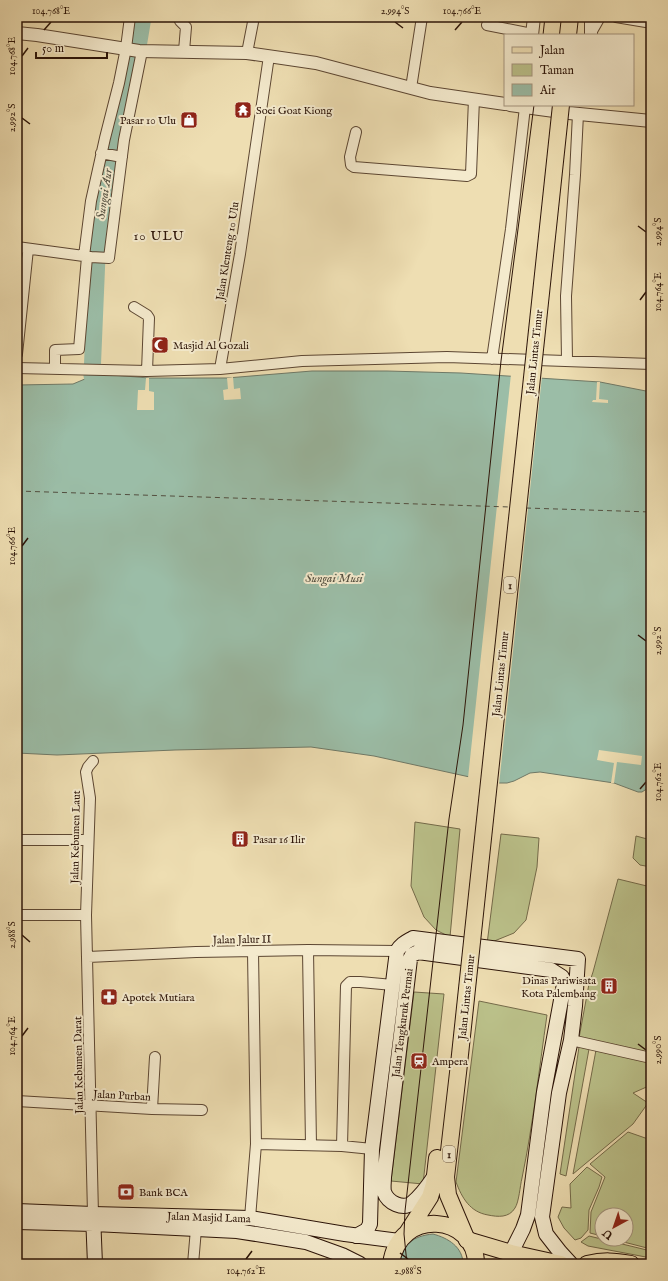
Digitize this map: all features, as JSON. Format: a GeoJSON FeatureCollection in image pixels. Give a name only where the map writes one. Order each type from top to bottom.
{"type":"FeatureCollection","features":[{"type":"Feature","properties":{"kind":"main road"},"geometry":{"type":"LineString","coordinates":[[558,34],[559,17]]}},
{"type":"Feature","properties":{"kind":"main road"},"geometry":{"type":"LineString","coordinates":[[568,34],[570,17]]}},
{"type":"Feature","properties":{"kind":"main road","name":"Jalan Lintas Timur"},"geometry":{"type":"LineString","coordinates":[[467,1240],[448,1195],[446,1177],[453,1064],[550,106]]}},
{"type":"Feature","properties":{"kind":"main road","name":"Jalan Lintas Timur"},"geometry":{"type":"LineString","coordinates":[[403,1237],[430,1197],[436,1175],[453,1064],[560,106]]}},
{"type":"Feature","properties":{"kind":"main road"},"geometry":{"type":"LineString","coordinates":[[397,951],[404,943],[413,938],[578,959],[571,1040],[559,1093],[542,1217],[546,1234],[571,1264]]}},
{"type":"Feature","properties":{"kind":"main road","name":"Jalan Tengkuruk Permai"},"geometry":{"type":"LineString","coordinates":[[356,1236],[364,1233],[370,1228],[378,1192],[372,1149],[397,951]]}},
{"type":"Feature","properties":{"kind":"main road","name":"Jalan Tengkuruk Permai"},"geometry":{"type":"LineString","coordinates":[[378,1192],[383,1187],[405,999],[410,959],[412,955],[418,952],[551,970],[562,977],[564,984],[544,1092],[528,1215],[512,1258]]}},
{"type":"Feature","properties":{"kind":"main road"},"geometry":{"type":"LineString","coordinates":[[544,1092],[559,1093]]}},
{"type":"Feature","properties":{"kind":"main road"},"geometry":{"type":"LineString","coordinates":[[378,1192],[397,1205],[407,1206],[422,1194],[436,1175]]}},
{"type":"Feature","properties":{"kind":"main road","name":"Jalan Masjid Lama"},"geometry":{"type":"LineString","coordinates":[[17,1211],[34,1217],[93,1219],[250,1218],[356,1236],[403,1237]]}},
{"type":"Feature","properties":{"kind":"main road"},"geometry":{"type":"LineString","coordinates":[[17,1222],[34,1217]]}},
{"type":"Feature","properties":{"kind":"main road"},"geometry":{"type":"LineString","coordinates":[[95,1264],[93,1219],[196,1229],[237,1231],[306,1242],[342,1254],[360,1264]]}},
{"type":"Feature","properties":{"kind":"main road","name":"1"},"geometry":{"type":"LineString","coordinates":[[391,1264],[393,1253],[403,1237],[417,1227],[427,1224],[438,1224],[454,1229],[467,1240],[512,1258],[542,1260],[561,1264]]}},
{"type":"Feature","properties":{"kind":"main road"},"geometry":{"type":"LineString","coordinates":[[326,1249],[330,1231]]}},
{"type":"Feature","properties":{"kind":"main road","name":"1"},"geometry":{"type":"LineString","coordinates":[[467,1240],[474,1252],[476,1264]]}},
{"type":"Feature","properties":{"kind":"main road"},"geometry":{"type":"LineString","coordinates":[[587,1264],[602,1261],[615,1261],[631,1264]]}},
{"type":"Feature","properties":{"kind":"street"},"geometry":{"type":"LineString","coordinates":[[17,247],[87,257],[110,257],[120,156],[134,49],[130,17]]}},
{"type":"Feature","properties":{"kind":"street"},"geometry":{"type":"LineString","coordinates":[[181,17],[180,21],[186,27],[184,51]]}},
{"type":"Feature","properties":{"kind":"street"},"geometry":{"type":"LineString","coordinates":[[247,53],[254,17]]}},
{"type":"Feature","properties":{"kind":"street"},"geometry":{"type":"LineString","coordinates":[[411,88],[422,17]]}},
{"type":"Feature","properties":{"kind":"street"},"geometry":{"type":"LineString","coordinates":[[532,34],[534,17]]}},
{"type":"Feature","properties":{"kind":"street"},"geometry":{"type":"LineString","coordinates":[[591,17],[592,33]]}},
{"type":"Feature","properties":{"kind":"street"},"geometry":{"type":"LineString","coordinates":[[592,33],[600,17]]}},
{"type":"Feature","properties":{"kind":"street"},"geometry":{"type":"LineString","coordinates":[[616,17],[646,22],[651,21]]}},
{"type":"Feature","properties":{"kind":"street"},"geometry":{"type":"LineString","coordinates":[[487,25],[528,34]]}},
{"type":"Feature","properties":{"kind":"street"},"geometry":{"type":"LineString","coordinates":[[17,33],[134,49],[247,53],[269,56],[316,63],[430,93],[504,104]]}},
{"type":"Feature","properties":{"kind":"street"},"geometry":{"type":"LineString","coordinates":[[55,364],[56,350],[79,349],[91,201],[103,153],[134,49]]}},
{"type":"Feature","properties":{"kind":"street","name":"Jalan Klenteng 10 Ulu"},"geometry":{"type":"LineString","coordinates":[[220,369],[240,254],[269,56]]}},
{"type":"Feature","properties":{"kind":"street"},"geometry":{"type":"LineString","coordinates":[[356,132],[350,157],[351,165],[354,167],[467,176],[471,174],[474,99]]}},
{"type":"Feature","properties":{"kind":"street"},"geometry":{"type":"LineString","coordinates":[[492,360],[511,229],[525,106],[579,109],[651,121]]}},
{"type":"Feature","properties":{"kind":"street"},"geometry":{"type":"LineString","coordinates":[[567,360],[566,296],[579,109]]}},
{"type":"Feature","properties":{"kind":"street"},"geometry":{"type":"LineString","coordinates":[[103,153],[120,156]]}},
{"type":"Feature","properties":{"kind":"street"},"geometry":{"type":"LineString","coordinates":[[17,354],[28,249]]}},
{"type":"Feature","properties":{"kind":"street"},"geometry":{"type":"LineString","coordinates":[[134,307],[147,315],[149,318],[146,371]]}},
{"type":"Feature","properties":{"kind":"street"},"geometry":{"type":"LineString","coordinates":[[17,368],[80,368],[146,371],[220,369],[302,361],[447,357],[492,360],[567,360],[620,364],[651,364]]}},
{"type":"Feature","properties":{"kind":"street","name":"Jalan Kebumen Laut"},"geometry":{"type":"LineString","coordinates":[[86,915],[90,798],[86,772],[93,761]]}},
{"type":"Feature","properties":{"kind":"street"},"geometry":{"type":"LineString","coordinates":[[20,840],[88,840]]}},
{"type":"Feature","properties":{"kind":"street"},"geometry":{"type":"LineString","coordinates":[[17,915],[86,915]]}},
{"type":"Feature","properties":{"kind":"street","name":"Jalan Kebumen Darat"},"geometry":{"type":"LineString","coordinates":[[86,915],[93,1219]]}},
{"type":"Feature","properties":{"kind":"street"},"geometry":{"type":"LineString","coordinates":[[308,950],[310,1145]]}},
{"type":"Feature","properties":{"kind":"street","name":"Jalan Jalur II"},"geometry":{"type":"LineString","coordinates":[[88,957],[196,952],[308,950],[397,951]]}},
{"type":"Feature","properties":{"kind":"street"},"geometry":{"type":"LineString","coordinates":[[250,1218],[256,1144],[253,952]]}},
{"type":"Feature","properties":{"kind":"street"},"geometry":{"type":"LineString","coordinates":[[342,1146],[346,986],[350,982],[393,985]]}},
{"type":"Feature","properties":{"kind":"street"},"geometry":{"type":"LineString","coordinates":[[571,1040],[651,1058]]}},
{"type":"Feature","properties":{"kind":"street"},"geometry":{"type":"LineString","coordinates":[[152,1109],[154,1056]]}},
{"type":"Feature","properties":{"kind":"street","name":"Jalan Purban"},"geometry":{"type":"LineString","coordinates":[[17,1101],[152,1109],[202,1110]]}},
{"type":"Feature","properties":{"kind":"street"},"geometry":{"type":"LineString","coordinates":[[256,1144],[342,1146],[372,1149]]}},
{"type":"Feature","properties":{"kind":"street"},"geometry":{"type":"LineString","coordinates":[[194,1264],[196,1229]]}},
{"type":"Feature","properties":{"kind":"green space"},"geometry":{"type":"Polygon","coordinates":[[[415,822],[460,829],[450,937],[436,930],[424,917],[411,886],[415,822]]]}},
{"type":"Feature","properties":{"kind":"green space"},"geometry":{"type":"Polygon","coordinates":[[[501,834],[539,838],[537,867],[526,920],[514,933],[487,944],[501,834]]]}},
{"type":"Feature","properties":{"kind":"green space"},"geometry":{"type":"Polygon","coordinates":[[[636,836],[651,840],[651,867],[640,865],[633,858],[636,836]]]}},
{"type":"Feature","properties":{"kind":"green space"},"geometry":{"type":"Polygon","coordinates":[[[618,879],[651,887],[651,1054],[579,1038],[589,984],[618,879]]]}},
{"type":"Feature","properties":{"kind":"green space"},"geometry":{"type":"Polygon","coordinates":[[[414,992],[444,994],[423,1184],[391,1181],[414,992]]]}},
{"type":"Feature","properties":{"kind":"green space"},"geometry":{"type":"Polygon","coordinates":[[[479,1001],[547,1015],[533,1118],[518,1198],[513,1211],[510,1214],[503,1216],[488,1215],[476,1211],[464,1199],[456,1182],[479,1001]]]}},
{"type":"Feature","properties":{"kind":"green space"},"geometry":{"type":"Polygon","coordinates":[[[579,1047],[589,1049],[566,1176],[560,1174],[579,1047]]]}},
{"type":"Feature","properties":{"kind":"green space"},"geometry":{"type":"Polygon","coordinates":[[[596,1050],[651,1062],[651,1085],[633,1093],[648,1103],[633,1124],[573,1174],[596,1050]]]}},
{"type":"Feature","properties":{"kind":"green space"},"geometry":{"type":"Polygon","coordinates":[[[628,1132],[651,1140],[651,1249],[634,1245],[634,1207],[594,1207],[594,1234],[590,1233],[591,1212],[605,1177],[590,1164],[628,1132]]]}},
{"type":"Feature","properties":{"kind":"green space"},"geometry":{"type":"Polygon","coordinates":[[[587,1167],[602,1177],[589,1210],[588,1230],[581,1238],[575,1240],[564,1228],[558,1217],[562,1207],[571,1208],[570,1184],[587,1167]]]}},
{"type":"Feature","properties":{"kind":"green space"},"geometry":{"type":"Polygon","coordinates":[[[589,1236],[594,1237],[594,1247],[634,1247],[651,1251],[651,1258],[588,1246],[581,1242],[589,1236]]]}},
{"type":"Feature","properties":{"kind":"water","name":"Sungai Musi"},"geometry":{"type":"Polygon","coordinates":[[[312,371],[461,373],[600,382],[651,392],[651,786],[642,792],[638,792],[614,783],[540,772],[530,773],[507,783],[497,783],[374,756],[311,747],[175,750],[57,755],[17,753],[17,385],[73,384],[100,374],[149,378],[227,378],[312,371]]]}},
{"type":"Feature","properties":{"kind":"water"},"geometry":{"type":"Polygon","coordinates":[[[433,1234],[454,1244],[460,1253],[463,1264],[398,1264],[403,1251],[410,1242],[414,1239],[433,1234]]]}},
{"type":"Feature","properties":{"kind":"pier"},"geometry":{"type":"Polygon","coordinates":[[[511,374],[542,376],[499,785],[468,778],[511,374]]]}},
{"type":"Feature","properties":{"kind":"pier"},"geometry":{"type":"Polygon","coordinates":[[[233,377],[234,389],[240,388],[241,399],[224,400],[223,390],[228,389],[227,378],[233,377]]]}},
{"type":"Feature","properties":{"kind":"pier"},"geometry":{"type":"Polygon","coordinates":[[[146,378],[149,378],[149,391],[154,392],[154,410],[137,410],[138,390],[145,390],[146,378]]]}},
{"type":"Feature","properties":{"kind":"pier"},"geometry":{"type":"Polygon","coordinates":[[[597,382],[600,382],[599,399],[608,400],[608,403],[592,402],[593,400],[596,400],[597,382]]]}},
{"type":"Feature","properties":{"kind":"pier"},"geometry":{"type":"Polygon","coordinates":[[[599,750],[642,756],[641,765],[617,762],[614,783],[611,783],[614,763],[597,760],[599,750]]]}},
{"type":"Feature","properties":{"kind":"waterway","name":"Sungai Aur"},"geometry":{"type":"LineString","coordinates":[[92,376],[98,232],[105,178],[131,89],[143,17]]}},
{"type":"Feature","properties":{"kind":"ferry route"},"geometry":{"type":"LineString","coordinates":[[17,491],[510,507]]}},
{"type":"Feature","properties":{"kind":"ferry route"},"geometry":{"type":"LineString","coordinates":[[526,508],[651,512]]}},
{"type":"Feature","properties":{"kind":"tram line"},"geometry":{"type":"LineString","coordinates":[[543,34],[545,17]]}},
{"type":"Feature","properties":{"kind":"tram line"},"geometry":{"type":"LineString","coordinates":[[407,1264],[404,1234],[405,1211],[449,819],[463,725],[501,361],[534,106]]}},
{"type":"Feature","properties":{"kind":"place","name":"Soei Goat Kiong"},"geometry":{"type":"Point","coordinates":[243,110]}},
{"type":"Feature","properties":{"kind":"place","name":"Pasar 10 Ulu"},"geometry":{"type":"Point","coordinates":[189,120]}},
{"type":"Feature","properties":{"kind":"place","name":"Masjid Al Gozali"},"geometry":{"type":"Point","coordinates":[160,345]}},
{"type":"Feature","properties":{"kind":"place","name":"Pasar 16 Ilir"},"geometry":{"type":"Point","coordinates":[240,839]}},
{"type":"Feature","properties":{"kind":"place","name":"Dinas Pariwisata Kota Palembang"},"geometry":{"type":"Point","coordinates":[609,986]}},
{"type":"Feature","properties":{"kind":"place","name":"Apotek Mutiara"},"geometry":{"type":"Point","coordinates":[109,997]}},
{"type":"Feature","properties":{"kind":"place","name":"Ampera"},"geometry":{"type":"Point","coordinates":[419,1061]}},
{"type":"Feature","properties":{"kind":"place","name":"Bank BCA"},"geometry":{"type":"Point","coordinates":[126,1192]}},
{"type":"Feature","properties":{"kind":"district","name":"10 ULU"},"geometry":{"type":"Point","coordinates":[159,235]}}]}
